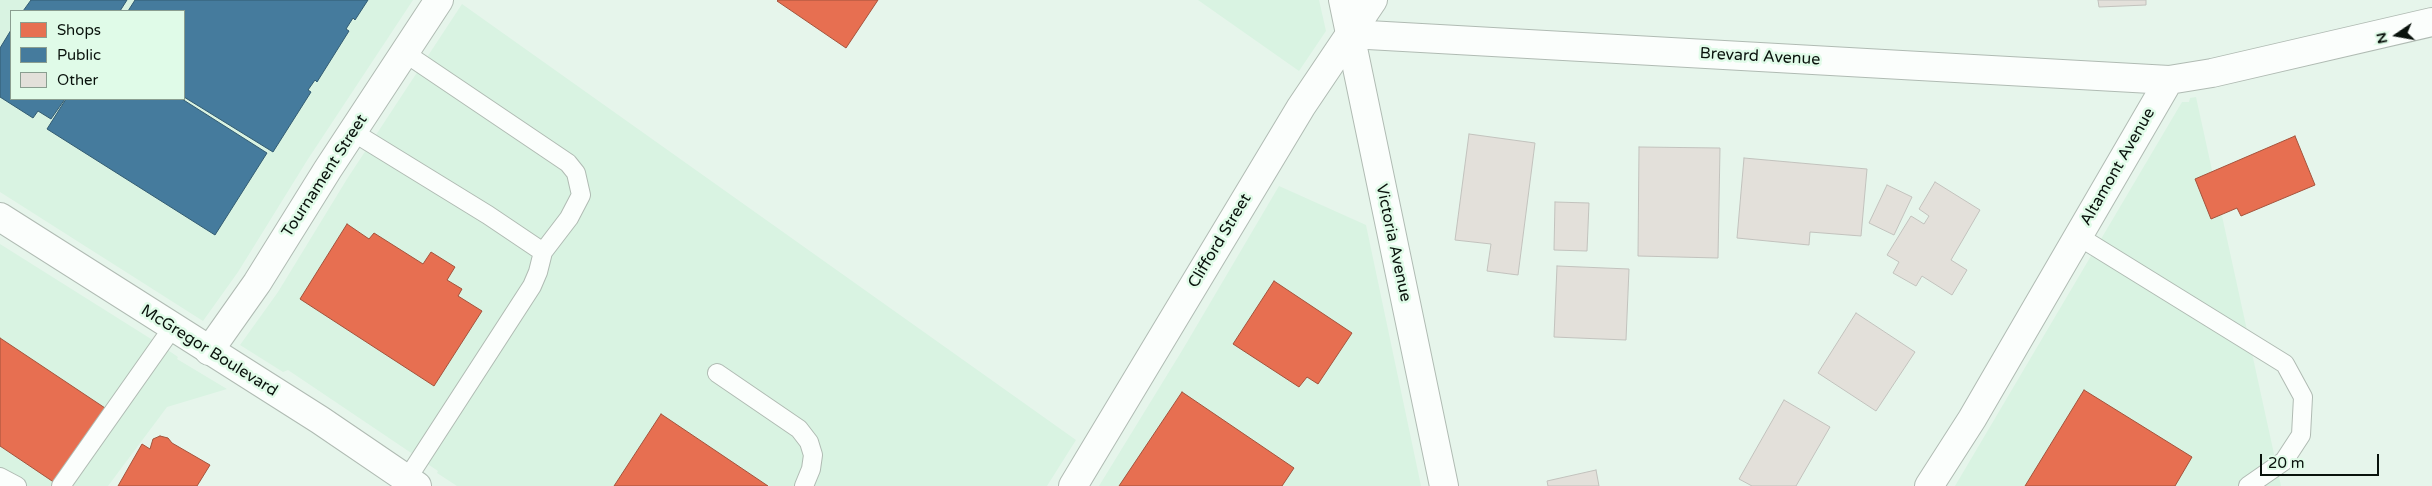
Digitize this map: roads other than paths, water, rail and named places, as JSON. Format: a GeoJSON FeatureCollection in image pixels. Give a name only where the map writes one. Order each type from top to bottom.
{"type":"FeatureCollection","features":[{"type":"Feature","properties":{"kind":"street","name":"Tournament Street"},"geometry":{"type":"LineString","coordinates":[[208,351],[257,283],[439,0]]}},
{"type":"Feature","properties":{"kind":"street","name":"Victoria Avenue"},"geometry":{"type":"LineString","coordinates":[[1343,0],[1444,486]]}},
{"type":"Feature","properties":{"kind":"street","name":"Clifford Street"},"geometry":{"type":"LineString","coordinates":[[1073,486],[1301,107],[1373,0]]}},
{"type":"Feature","properties":{"kind":"street"},"geometry":{"type":"LineString","coordinates":[[2169,80],[2212,73],[2432,22]]}},
{"type":"Feature","properties":{"kind":"street","name":"Brevard Avenue"},"geometry":{"type":"LineString","coordinates":[[1350,34],[2169,80]]}},
{"type":"Feature","properties":{"kind":"street","name":"Altamont Avenue"},"geometry":{"type":"LineString","coordinates":[[1930,486],[2169,80]]}},
{"type":"Feature","properties":{"kind":"street","name":"McGregor Boulevard"},"geometry":{"type":"LineString","coordinates":[[0,217],[208,351],[320,420],[412,483]]}},
{"type":"Feature","properties":{"kind":"lane"},"geometry":{"type":"LineString","coordinates":[[405,53],[568,163],[576,173],[580,189],[578,202],[543,252],[532,286],[412,483]]}},
{"type":"Feature","properties":{"kind":"lane"},"geometry":{"type":"LineString","coordinates":[[353,132],[488,215],[543,252]]}},
{"type":"Feature","properties":{"kind":"lane"},"geometry":{"type":"LineString","coordinates":[[2078,236],[2285,364],[2303,397],[2300,435],[2284,461],[2248,486]]}},
{"type":"Feature","properties":{"kind":"lane"},"geometry":{"type":"LineString","coordinates":[[60,486],[173,327]]}},
{"type":"Feature","properties":{"kind":"lane"},"geometry":{"type":"LineString","coordinates":[[718,373],[799,429],[809,442],[813,455],[804,486]]}},
{"type":"Feature","properties":{"kind":"lane"},"geometry":{"type":"LineString","coordinates":[[0,477],[17,486]]}}]}
